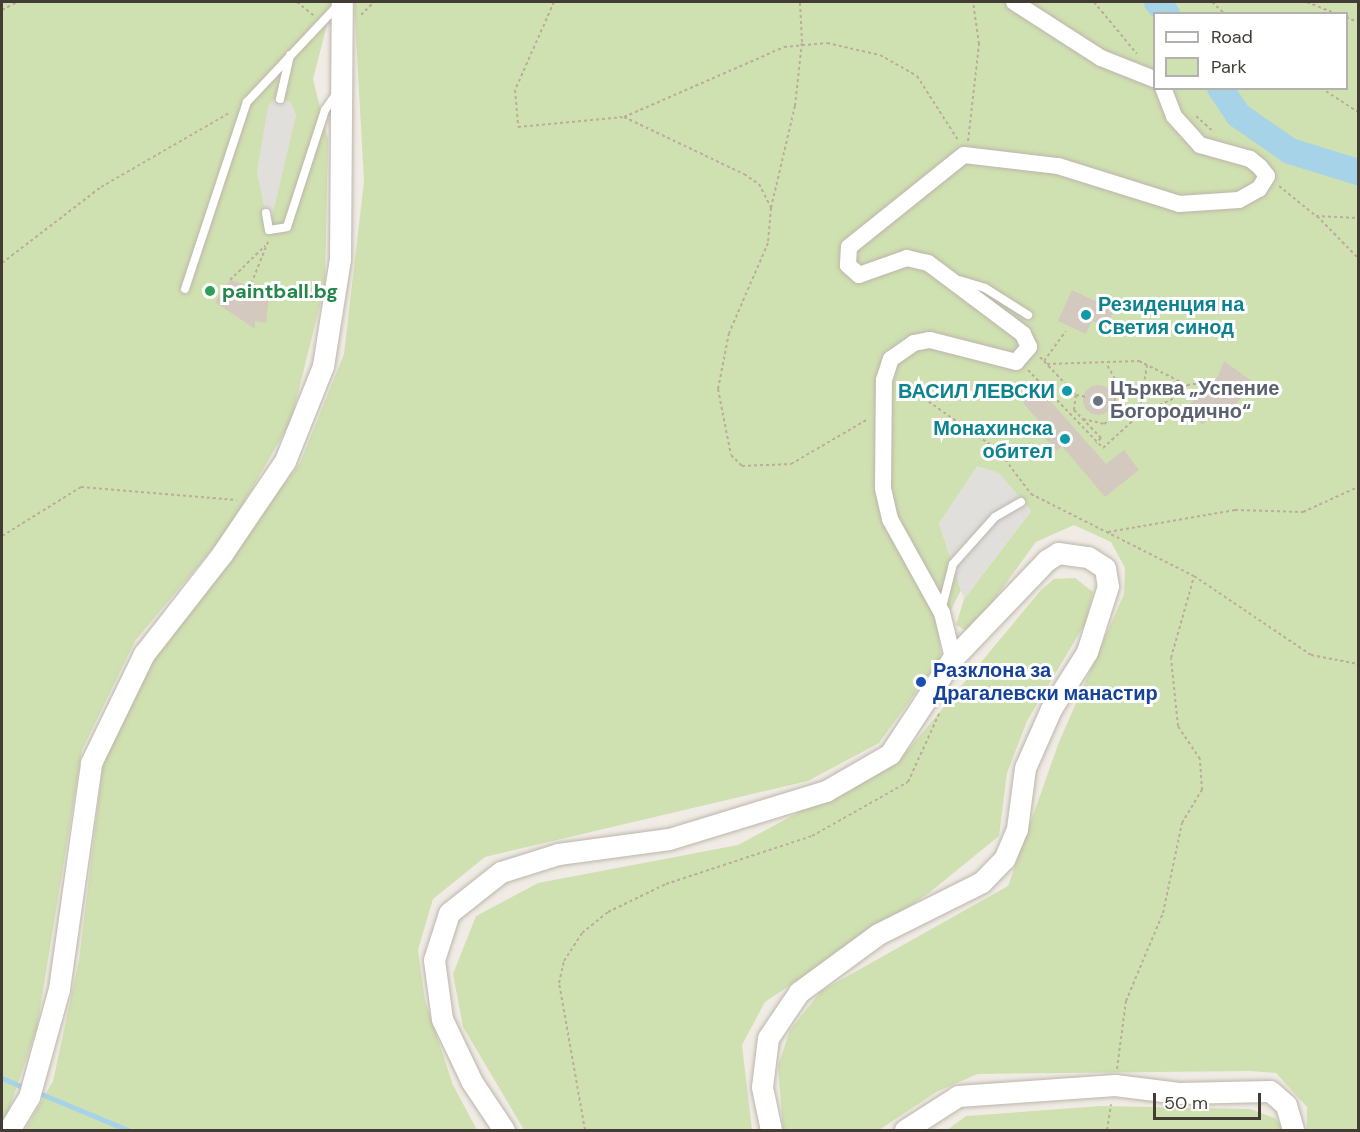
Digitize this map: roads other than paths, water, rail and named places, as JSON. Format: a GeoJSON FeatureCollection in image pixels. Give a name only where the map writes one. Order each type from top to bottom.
{"type":"FeatureCollection","features":[{"type":"Feature","properties":{"kind":"street"},"geometry":{"type":"LineString","coordinates":[[9,1131],[29,1096],[59,989],[91,763],[144,654],[285,461],[323,366],[340,259],[342,2]]}},
{"type":"Feature","properties":{"kind":"street"},"geometry":{"type":"LineString","coordinates":[[1014,2],[1101,58],[1152,77]]}},
{"type":"Feature","properties":{"kind":"street"},"geometry":{"type":"LineString","coordinates":[[953,658],[942,614],[890,519],[884,488],[881,412],[891,359],[914,343],[930,340],[1020,362],[1029,347],[1023,334],[928,263],[907,258],[859,275],[847,257],[859,237],[964,155],[1058,166],[1179,204],[1239,200],[1259,189],[1267,177],[1250,159],[1200,145],[1185,132],[1164,90]]}},
{"type":"Feature","properties":{"kind":"street"},"geometry":{"type":"LineString","coordinates":[[504,1131],[472,1082],[442,1019],[434,960],[449,913],[501,872],[558,854],[669,839],[826,791],[890,754],[953,658],[1058,553],[1088,557],[1105,568],[1108,586],[1087,652],[1051,709],[1024,768],[1017,829],[1004,859],[982,882],[878,934],[799,992],[768,1038],[762,1087],[771,1131]]}},
{"type":"Feature","properties":{"kind":"street"},"geometry":{"type":"LineString","coordinates":[[905,1131],[958,1096],[1115,1085],[1178,1093],[1270,1091],[1286,1105],[1293,1131]]}},
{"type":"Feature","properties":{"kind":"lane"},"geometry":{"type":"LineString","coordinates":[[185,289],[247,102],[291,51],[342,2]]}},
{"type":"Feature","properties":{"kind":"lane"},"geometry":{"type":"LineString","coordinates":[[280,99],[291,51]]}},
{"type":"Feature","properties":{"kind":"lane"},"geometry":{"type":"LineString","coordinates":[[266,213],[272,231],[287,227],[325,110],[341,88]]}},
{"type":"Feature","properties":{"kind":"lane"},"geometry":{"type":"LineString","coordinates":[[942,274],[985,288],[1028,315]]}},
{"type":"Feature","properties":{"kind":"lane"},"geometry":{"type":"LineString","coordinates":[[942,614],[953,564],[995,517],[1022,502]]}},
{"type":"Feature","properties":{"kind":"waterway"},"geometry":{"type":"LineString","coordinates":[[1157,2],[1165,12]]}},
{"type":"Feature","properties":{"kind":"waterway"},"geometry":{"type":"LineString","coordinates":[[1221,90],[1238,115],[1290,151],[1358,172]]}},
{"type":"Feature","properties":{"kind":"waterway"},"geometry":{"type":"LineString","coordinates":[[2,1078],[26,1088]]}},
{"type":"Feature","properties":{"kind":"waterway"},"geometry":{"type":"LineString","coordinates":[[37,1092],[128,1130]]}},
{"type":"Feature","properties":{"kind":"place","name":"paintball.bg"},"geometry":{"type":"Point","coordinates":[210,291]}},
{"type":"Feature","properties":{"kind":"place","name":"Резиденция на Светия синод"},"geometry":{"type":"Point","coordinates":[1086,315]}},
{"type":"Feature","properties":{"kind":"place","name":"ВАСИЛ ЛЕВСКИ"},"geometry":{"type":"Point","coordinates":[1067,391]}},
{"type":"Feature","properties":{"kind":"place","name":"Църква „Успение Богородично“"},"geometry":{"type":"Point","coordinates":[1098,401]}},
{"type":"Feature","properties":{"kind":"place","name":"Монахинска обител"},"geometry":{"type":"Point","coordinates":[1065,439]}},
{"type":"Feature","properties":{"kind":"place","name":"Разклона за Драгалевски манастир"},"geometry":{"type":"Point","coordinates":[921,682]}}]}
